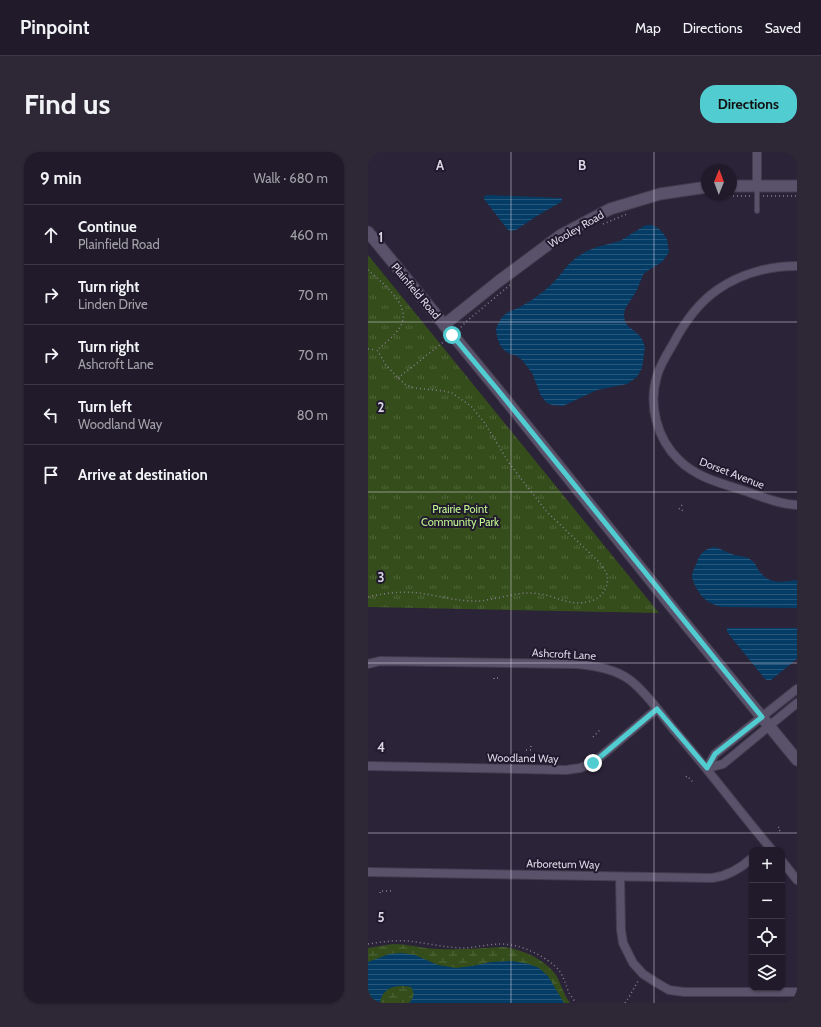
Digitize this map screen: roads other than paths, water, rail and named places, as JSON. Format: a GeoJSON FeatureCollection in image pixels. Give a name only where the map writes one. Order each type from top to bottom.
{"type":"FeatureCollection","features":[{"type":"Feature","properties":{"kind":"main road"},"geometry":{"type":"LineString","coordinates":[[737,187],[757,191],[797,186]]}},
{"type":"Feature","properties":{"kind":"main road","name":"Wooley Road"},"geometry":{"type":"LineString","coordinates":[[444,325],[529,258],[561,235],[610,210],[660,194],[701,192]]}},
{"type":"Feature","properties":{"kind":"main road","name":"Plainfield Road"},"geometry":{"type":"LineString","coordinates":[[368,232],[797,760]]}},
{"type":"Feature","properties":{"kind":"street"},"geometry":{"type":"LineString","coordinates":[[757,152],[757,191]]}},
{"type":"Feature","properties":{"kind":"street","name":"Dorset Avenue"},"geometry":{"type":"LineString","coordinates":[[797,266],[785,266],[750,274],[730,282],[700,304],[683,326],[661,366],[656,377],[654,403],[658,427],[670,451],[692,471],[706,478],[783,504],[797,505]]}},
{"type":"Feature","properties":{"kind":"street","name":"Ashcroft Lane"},"geometry":{"type":"LineString","coordinates":[[368,664],[380,661],[578,664],[596,666],[614,671],[630,680],[644,693],[707,768],[767,847]]}},
{"type":"Feature","properties":{"kind":"street"},"geometry":{"type":"LineString","coordinates":[[707,768],[723,764],[797,689]]}},
{"type":"Feature","properties":{"kind":"street"},"geometry":{"type":"LineString","coordinates":[[707,768],[715,754],[765,721],[797,703]]}},
{"type":"Feature","properties":{"kind":"street","name":"Woodland Way"},"geometry":{"type":"LineString","coordinates":[[368,766],[566,770],[580,768],[593,763],[657,709]]}},
{"type":"Feature","properties":{"kind":"street","name":"Arboretum Way"},"geometry":{"type":"LineString","coordinates":[[368,872],[717,877],[729,874],[749,860]]}},
{"type":"Feature","properties":{"kind":"street"},"geometry":{"type":"LineString","coordinates":[[785,866],[797,880]]}},
{"type":"Feature","properties":{"kind":"street"},"geometry":{"type":"LineString","coordinates":[[620,876],[622,936],[626,949],[634,963],[643,974],[669,990],[684,992],[797,992]]}},
{"type":"Feature","properties":{"kind":"lane"},"geometry":{"type":"LineString","coordinates":[[757,191],[757,210]]}},
{"type":"Feature","properties":{"kind":"water"},"geometry":{"type":"Polygon","coordinates":[[[487,195],[562,198],[562,200],[516,230],[511,231],[508,230],[484,199],[487,195]]]}},
{"type":"Feature","properties":{"kind":"water"},"geometry":{"type":"Polygon","coordinates":[[[647,225],[652,225],[658,228],[663,233],[667,239],[669,252],[662,262],[643,275],[637,290],[625,309],[625,322],[639,335],[645,347],[642,368],[637,377],[627,384],[597,390],[563,406],[547,403],[541,396],[532,373],[522,360],[504,350],[500,345],[496,329],[498,324],[502,317],[508,312],[532,300],[544,291],[577,257],[597,247],[620,241],[647,225]]]}},
{"type":"Feature","properties":{"kind":"water"},"geometry":{"type":"Polygon","coordinates":[[[714,547],[734,555],[750,559],[767,579],[772,581],[781,582],[797,580],[797,608],[721,607],[707,601],[701,596],[696,588],[692,575],[701,554],[705,550],[714,547]]]}},
{"type":"Feature","properties":{"kind":"water"},"geometry":{"type":"Polygon","coordinates":[[[727,628],[797,628],[797,659],[771,680],[767,680],[727,632],[727,628]]]}},
{"type":"Feature","properties":{"kind":"water"},"geometry":{"type":"Polygon","coordinates":[[[402,953],[415,955],[438,965],[456,968],[491,962],[512,961],[529,964],[539,968],[548,976],[564,1003],[409,1003],[412,999],[413,991],[411,987],[401,986],[387,990],[381,998],[380,1003],[368,1003],[368,962],[389,954],[402,953]]]}},
{"type":"Feature","properties":{"kind":"park label","name":"Prairie Point Community Park"},"geometry":{"type":"Point","coordinates":[460,515]}}]}
